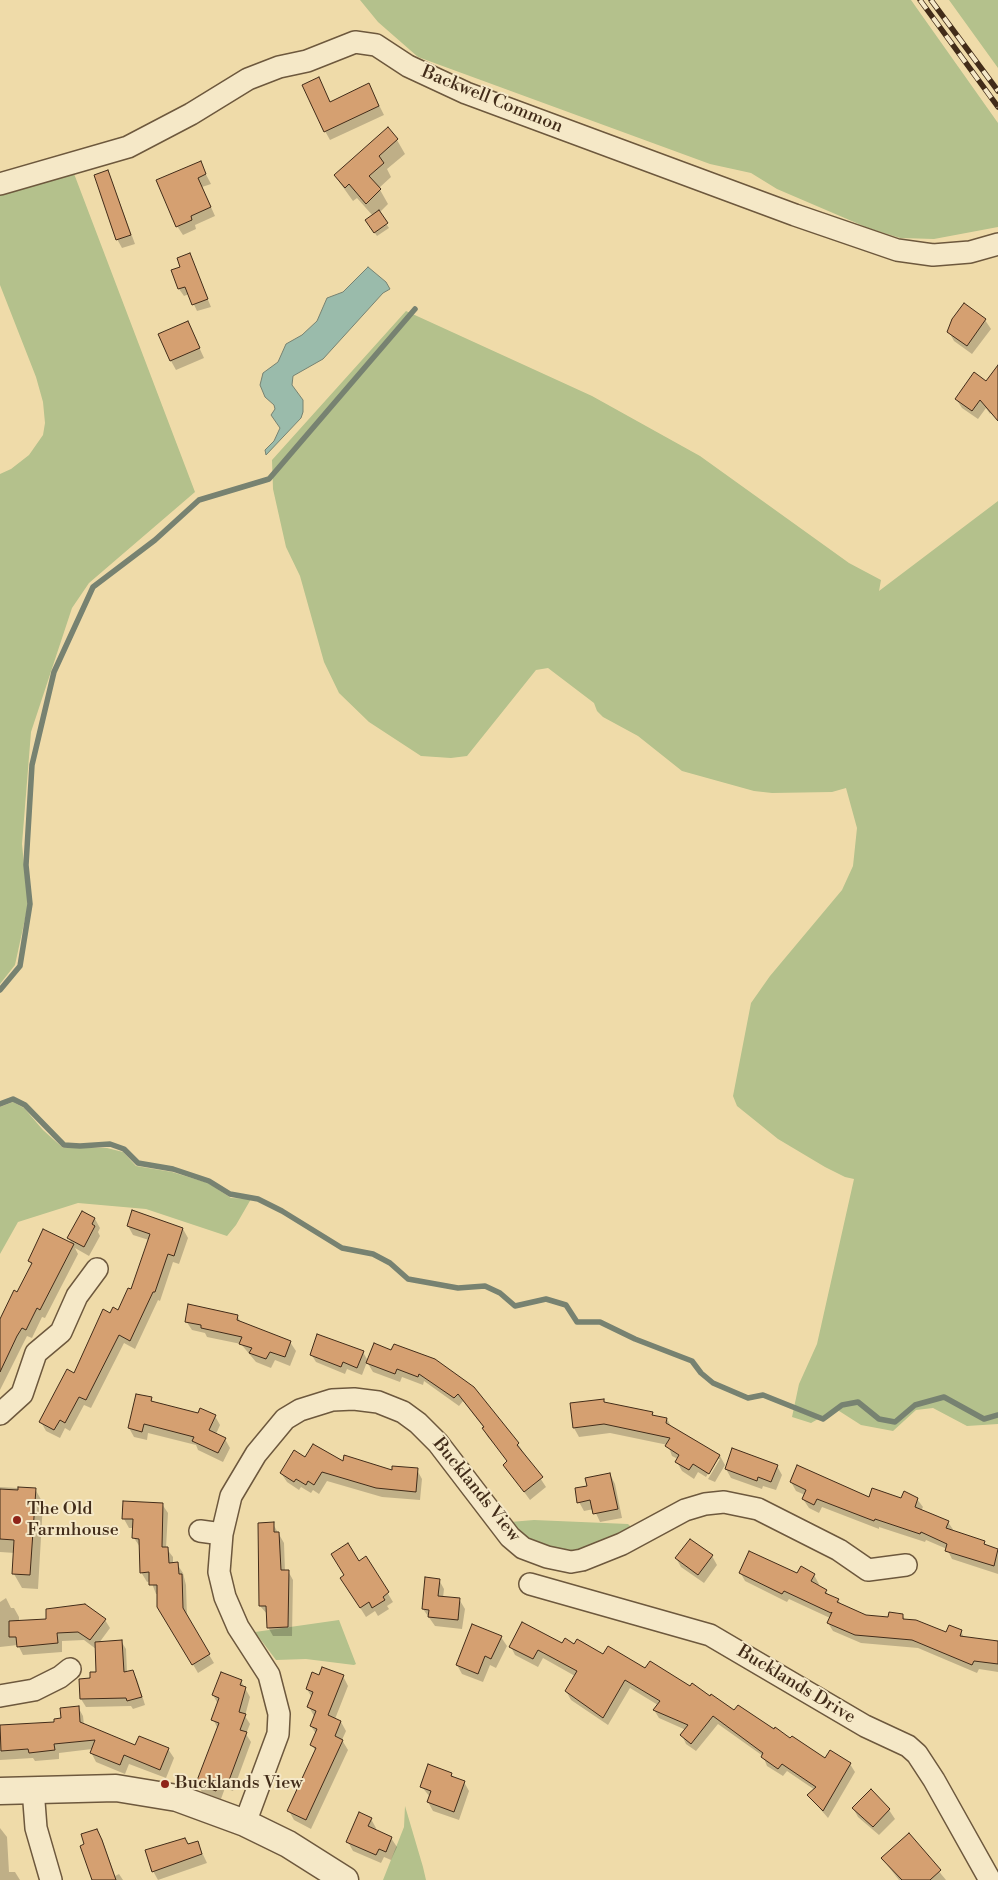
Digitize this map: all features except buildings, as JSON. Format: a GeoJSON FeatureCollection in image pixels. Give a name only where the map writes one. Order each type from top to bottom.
{"type":"FeatureCollection","features":[{"type":"Feature","properties":{"kind":"street","name":"Backwell Common"},"geometry":{"type":"LineString","coordinates":[[0,184],[128,147],[191,114],[248,79],[279,67],[307,61],[355,42],[376,45],[408,66],[466,93],[795,215],[897,250],[933,255],[970,252],[998,244]]}},
{"type":"Feature","properties":{"kind":"street"},"geometry":{"type":"LineString","coordinates":[[0,1414],[22,1394],[36,1353],[64,1328],[77,1296],[96,1269]]}},
{"type":"Feature","properties":{"kind":"street","name":"Bucklands View"},"geometry":{"type":"LineString","coordinates":[[245,1823],[278,1734],[279,1714],[269,1675],[238,1627],[225,1597],[219,1572],[222,1534],[227,1509],[234,1490],[256,1454],[285,1419],[295,1412],[338,1399],[354,1399],[391,1407],[418,1423],[448,1455],[506,1533],[523,1548],[539,1555],[567,1561],[582,1560],[614,1548],[685,1510],[705,1504],[724,1502],[758,1509],[839,1550],[868,1570],[906,1565]]}},
{"type":"Feature","properties":{"kind":"street"},"geometry":{"type":"LineString","coordinates":[[200,1531],[222,1534]]}},
{"type":"Feature","properties":{"kind":"street","name":"Bucklands Drive"},"geometry":{"type":"LineString","coordinates":[[530,1584],[710,1635],[865,1726],[908,1746],[934,1780],[990,1880]]}},
{"type":"Feature","properties":{"kind":"street"},"geometry":{"type":"LineString","coordinates":[[0,1696],[34,1690],[60,1677],[70,1669]]}},
{"type":"Feature","properties":{"kind":"street"},"geometry":{"type":"LineString","coordinates":[[0,1791],[116,1788],[177,1798],[245,1823],[288,1844],[344,1880]]}},
{"type":"Feature","properties":{"kind":"street"},"geometry":{"type":"LineString","coordinates":[[33,1789],[36,1828],[51,1880]]}},
{"type":"Feature","properties":{"kind":"green space"},"geometry":{"type":"Polygon","coordinates":[[[360,0],[911,0],[998,123],[998,227],[934,239],[900,238],[868,228],[777,189],[751,173],[710,164],[418,57],[378,22],[360,0]]]}},
{"type":"Feature","properties":{"kind":"green space"},"geometry":{"type":"Polygon","coordinates":[[[949,0],[998,0],[998,68],[949,0]]]}},
{"type":"Feature","properties":{"kind":"green space"},"geometry":{"type":"Polygon","coordinates":[[[73,171],[195,492],[89,583],[72,608],[31,732],[22,844],[28,905],[15,965],[0,984],[0,474],[11,469],[29,455],[43,435],[45,423],[43,402],[36,377],[0,285],[0,190],[73,171]]]}},
{"type":"Feature","properties":{"kind":"green space"},"geometry":{"type":"Polygon","coordinates":[[[406,311],[592,396],[700,456],[849,563],[881,580],[879,591],[998,501],[998,1424],[967,1426],[933,1408],[916,1410],[893,1431],[861,1425],[836,1409],[811,1423],[792,1417],[799,1384],[817,1344],[854,1179],[845,1177],[825,1167],[778,1139],[737,1106],[733,1096],[751,1003],[770,976],[842,890],[853,866],[857,828],[846,788],[832,792],[772,793],[754,791],[682,771],[638,736],[603,717],[597,711],[594,703],[548,668],[536,670],[467,756],[451,758],[421,756],[369,722],[339,693],[324,662],[300,576],[286,547],[273,489],[272,460],[406,311]]]}},
{"type":"Feature","properties":{"kind":"green space"},"geometry":{"type":"Polygon","coordinates":[[[13,1102],[24,1108],[43,1130],[63,1148],[107,1148],[123,1152],[136,1166],[172,1172],[208,1183],[231,1198],[251,1199],[236,1225],[227,1236],[146,1209],[78,1203],[18,1222],[0,1254],[0,1107],[13,1102]]]}},
{"type":"Feature","properties":{"kind":"green space"},"geometry":{"type":"Polygon","coordinates":[[[534,1520],[628,1524],[632,1528],[583,1551],[571,1551],[529,1541],[510,1522],[534,1520]]]}},
{"type":"Feature","properties":{"kind":"green space"},"geometry":{"type":"Polygon","coordinates":[[[339,1620],[356,1664],[354,1665],[306,1659],[276,1660],[255,1632],[339,1620]]]}},
{"type":"Feature","properties":{"kind":"green space"},"geometry":{"type":"Polygon","coordinates":[[[405,1806],[426,1880],[383,1880],[404,1827],[405,1806]]]}},
{"type":"Feature","properties":{"kind":"shaded area"},"geometry":{"type":"Polygon","coordinates":[[[368,267],[386,282],[390,289],[383,293],[323,359],[293,376],[292,385],[303,400],[301,418],[266,455],[265,450],[274,441],[280,428],[271,415],[275,409],[274,405],[265,397],[260,385],[263,373],[278,362],[286,344],[302,335],[317,321],[327,298],[343,292],[368,267]]]}},
{"type":"Feature","properties":{"kind":"waterway"},"geometry":{"type":"LineString","coordinates":[[0,990],[20,966],[30,904],[26,865],[32,765],[54,672],[93,587],[155,540],[199,500],[269,479],[415,309]]}},
{"type":"Feature","properties":{"kind":"waterway"},"geometry":{"type":"LineString","coordinates":[[0,1104],[13,1099],[25,1105],[64,1145],[110,1144],[124,1149],[138,1163],[173,1169],[209,1181],[230,1194],[258,1199],[282,1211],[342,1248],[373,1254],[390,1263],[408,1279],[458,1288],[485,1286],[500,1293],[515,1306],[546,1299],[566,1305],[577,1322],[600,1322],[635,1339],[692,1361],[701,1373],[713,1383],[748,1398],[763,1395],[823,1419],[842,1405],[858,1402],[879,1419],[895,1422],[915,1405],[944,1397],[984,1419],[998,1415]]}},
{"type":"Feature","properties":{"kind":"railway"},"geometry":{"type":"LineString","coordinates":[[920,0],[998,107]]}},
{"type":"Feature","properties":{"kind":"railway"},"geometry":{"type":"LineString","coordinates":[[931,0],[998,91]]}},
{"type":"Feature","properties":{"kind":"place","name":"The Old Farmhouse"},"geometry":{"type":"Point","coordinates":[17,1520]}},
{"type":"Feature","properties":{"kind":"place","name":"Bucklands View"},"geometry":{"type":"Point","coordinates":[165,1784]}}]}
